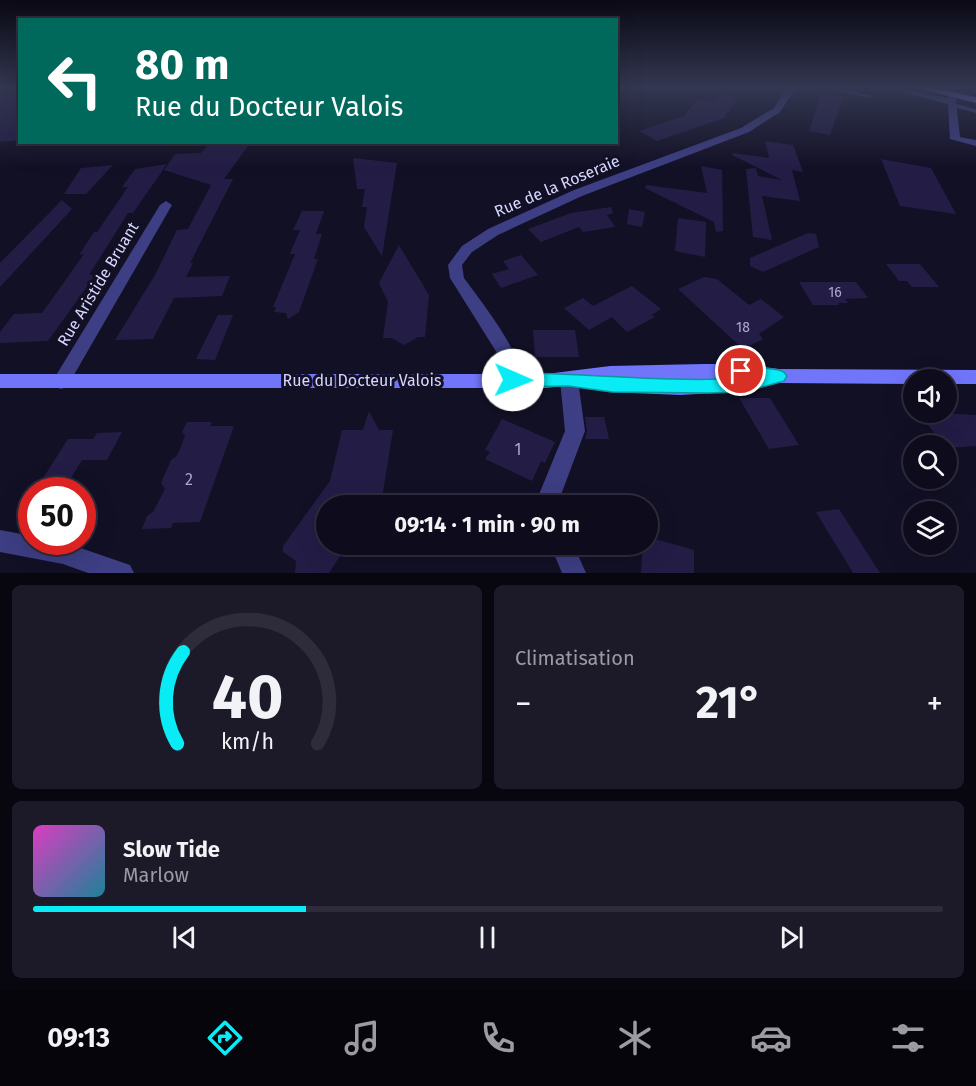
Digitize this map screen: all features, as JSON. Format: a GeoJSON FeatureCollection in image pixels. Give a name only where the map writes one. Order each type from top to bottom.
{"type":"FeatureCollection","features":[{"type":"Feature","properties":{"kind":"main road","name":"Rue du Docteur Valois"},"geometry":{"type":"LineString","coordinates":[[0,381],[568,380],[612,386],[708,386],[744,385],[779,376],[976,377]]}},
{"type":"Feature","properties":{"kind":"street","name":"Rue de la Roseraie"},"geometry":{"type":"LineString","coordinates":[[513,380],[510,360],[457,278],[455,265],[466,249],[494,232],[578,194],[745,130],[769,115]]}},
{"type":"Feature","properties":{"kind":"street"},"geometry":{"type":"LineString","coordinates":[[953,115],[955,139],[976,143]]}},
{"type":"Feature","properties":{"kind":"street","name":"Rue Aristide Bruant"},"geometry":{"type":"LineString","coordinates":[[62,382],[166,205]]}},
{"type":"Feature","properties":{"kind":"street"},"geometry":{"type":"LineString","coordinates":[[551,495],[575,431],[568,380]]}},
{"type":"Feature","properties":{"kind":"street"},"geometry":{"type":"LineString","coordinates":[[0,541],[63,553],[123,573]]}},
{"type":"Feature","properties":{"kind":"street"},"geometry":{"type":"LineString","coordinates":[[566,555],[574,573]]}},
{"type":"Feature","properties":{"kind":"building"},"geometry":{"type":"Polygon","coordinates":[[[0,115],[18,115],[18,140],[0,142],[0,115]]]}},
{"type":"Feature","properties":{"kind":"building"},"geometry":{"type":"Polygon","coordinates":[[[726,115],[724,118],[657,141],[639,131],[684,116],[726,115]]]}},
{"type":"Feature","properties":{"kind":"building"},"geometry":{"type":"Polygon","coordinates":[[[814,115],[837,115],[830,135],[809,131],[814,115]]]}},
{"type":"Feature","properties":{"kind":"building"},"geometry":{"type":"Polygon","coordinates":[[[765,141],[793,145],[803,172],[792,170],[800,201],[762,196],[772,240],[753,237],[746,169],[756,168],[758,176],[782,180],[732,155],[733,153],[769,158],[765,141]]]}},
{"type":"Feature","properties":{"kind":"building"},"geometry":{"type":"Polygon","coordinates":[[[209,144],[250,144],[224,179],[233,179],[190,263],[193,263],[186,277],[230,276],[222,296],[174,298],[153,339],[115,340],[155,275],[177,230],[188,229],[211,185],[164,170],[175,154],[201,153],[209,144]]]}},
{"type":"Feature","properties":{"kind":"building"},"geometry":{"type":"Polygon","coordinates":[[[353,158],[397,163],[382,256],[364,227],[367,207],[362,207],[365,189],[357,189],[353,158]]]}},
{"type":"Feature","properties":{"kind":"building"},"geometry":{"type":"Polygon","coordinates":[[[881,159],[931,168],[956,214],[900,206],[881,159]]]}},
{"type":"Feature","properties":{"kind":"building"},"geometry":{"type":"Polygon","coordinates":[[[167,164],[133,213],[128,213],[89,275],[96,274],[48,341],[0,343],[0,332],[14,314],[42,313],[84,254],[79,255],[94,232],[97,232],[128,187],[122,187],[135,169],[167,164]]]}},
{"type":"Feature","properties":{"kind":"building"},"geometry":{"type":"Polygon","coordinates":[[[113,165],[86,194],[64,194],[81,168],[113,165]]]}},
{"type":"Feature","properties":{"kind":"building"},"geometry":{"type":"Polygon","coordinates":[[[701,166],[722,170],[723,231],[716,232],[714,222],[645,188],[646,185],[707,193],[701,166]]]}},
{"type":"Feature","properties":{"kind":"building"},"geometry":{"type":"Polygon","coordinates":[[[62,200],[72,209],[0,287],[0,263],[62,200]]]}},
{"type":"Feature","properties":{"kind":"building"},"geometry":{"type":"Polygon","coordinates":[[[611,207],[613,213],[607,215],[615,227],[583,232],[579,227],[541,242],[528,229],[571,213],[611,207]]]}},
{"type":"Feature","properties":{"kind":"building"},"geometry":{"type":"Polygon","coordinates":[[[629,209],[645,212],[642,227],[627,224],[629,209]]]}},
{"type":"Feature","properties":{"kind":"building"},"geometry":{"type":"Polygon","coordinates":[[[302,211],[324,211],[316,234],[322,234],[314,259],[318,259],[299,312],[288,319],[286,313],[274,312],[276,307],[273,307],[295,254],[290,254],[300,230],[293,230],[302,211]]]}},
{"type":"Feature","properties":{"kind":"building"},"geometry":{"type":"Polygon","coordinates":[[[678,218],[706,222],[705,257],[675,251],[678,218]]]}},
{"type":"Feature","properties":{"kind":"building"},"geometry":{"type":"Polygon","coordinates":[[[808,233],[816,234],[819,247],[763,272],[750,266],[750,258],[808,233]]]}},
{"type":"Feature","properties":{"kind":"building"},"geometry":{"type":"Polygon","coordinates":[[[399,245],[429,295],[425,337],[418,337],[404,345],[392,338],[383,338],[388,302],[379,283],[399,245]]]}},
{"type":"Feature","properties":{"kind":"building"},"geometry":{"type":"Polygon","coordinates":[[[521,255],[538,275],[501,288],[492,274],[509,269],[503,261],[521,255]]]}},
{"type":"Feature","properties":{"kind":"building"},"geometry":{"type":"Polygon","coordinates":[[[886,264],[920,264],[939,287],[912,287],[907,281],[899,281],[886,264]]]}},
{"type":"Feature","properties":{"kind":"building"},"geometry":{"type":"Polygon","coordinates":[[[704,277],[717,279],[749,305],[761,299],[784,317],[759,334],[763,339],[743,349],[678,289],[704,277]]]}},
{"type":"Feature","properties":{"kind":"building"},"geometry":{"type":"Polygon","coordinates":[[[799,282],[856,282],[868,298],[845,299],[848,303],[838,303],[839,305],[813,305],[799,282]]]}},
{"type":"Feature","properties":{"kind":"building"},"geometry":{"type":"Polygon","coordinates":[[[632,286],[661,309],[652,315],[655,317],[627,332],[612,317],[589,330],[564,308],[583,298],[593,306],[632,286]]]}},
{"type":"Feature","properties":{"kind":"building"},"geometry":{"type":"Polygon","coordinates":[[[218,315],[233,315],[215,360],[196,359],[218,315]]]}},
{"type":"Feature","properties":{"kind":"building"},"geometry":{"type":"Polygon","coordinates":[[[533,330],[575,330],[579,357],[535,357],[533,330]]]}},
{"type":"Feature","properties":{"kind":"building"},"geometry":{"type":"Polygon","coordinates":[[[739,398],[770,398],[799,445],[769,449],[739,398]]]}},
{"type":"Feature","properties":{"kind":"building"},"geometry":{"type":"Polygon","coordinates":[[[369,411],[379,430],[393,430],[381,495],[320,495],[330,481],[342,430],[363,430],[369,411]]]}},
{"type":"Feature","properties":{"kind":"building"},"geometry":{"type":"Polygon","coordinates":[[[957,414],[976,415],[976,446],[957,447],[957,435],[936,435],[927,423],[957,423],[957,414]]]}},
{"type":"Feature","properties":{"kind":"building"},"geometry":{"type":"Polygon","coordinates":[[[585,417],[604,417],[609,439],[585,439],[587,431],[585,417]]]}},
{"type":"Feature","properties":{"kind":"building"},"geometry":{"type":"Polygon","coordinates":[[[502,419],[555,442],[545,463],[541,461],[532,481],[485,459],[490,452],[485,450],[502,419]]]}},
{"type":"Feature","properties":{"kind":"building"},"geometry":{"type":"Polygon","coordinates":[[[187,422],[212,422],[210,426],[234,426],[200,522],[173,523],[171,528],[142,529],[147,516],[153,512],[165,489],[161,483],[171,460],[177,456],[185,436],[182,432],[187,422]]]}},
{"type":"Feature","properties":{"kind":"building"},"geometry":{"type":"Polygon","coordinates":[[[122,432],[107,460],[82,460],[72,477],[44,477],[68,439],[93,439],[97,433],[122,432]]]}},
{"type":"Feature","properties":{"kind":"building"},"geometry":{"type":"Polygon","coordinates":[[[316,500],[316,555],[341,555],[329,573],[295,573],[296,561],[283,552],[283,546],[316,500]]]}},
{"type":"Feature","properties":{"kind":"building"},"geometry":{"type":"Polygon","coordinates":[[[839,509],[880,573],[853,573],[816,512],[839,509]]]}},
{"type":"Feature","properties":{"kind":"building"},"geometry":{"type":"Polygon","coordinates":[[[658,540],[694,550],[694,573],[641,573],[642,555],[658,555],[658,540]]]}},
{"type":"Feature","properties":{"kind":"route"},"geometry":{"type":"LineString","coordinates":[[513,380],[568,380],[612,386],[708,386],[744,385],[779,376],[741,371]]}}]}
